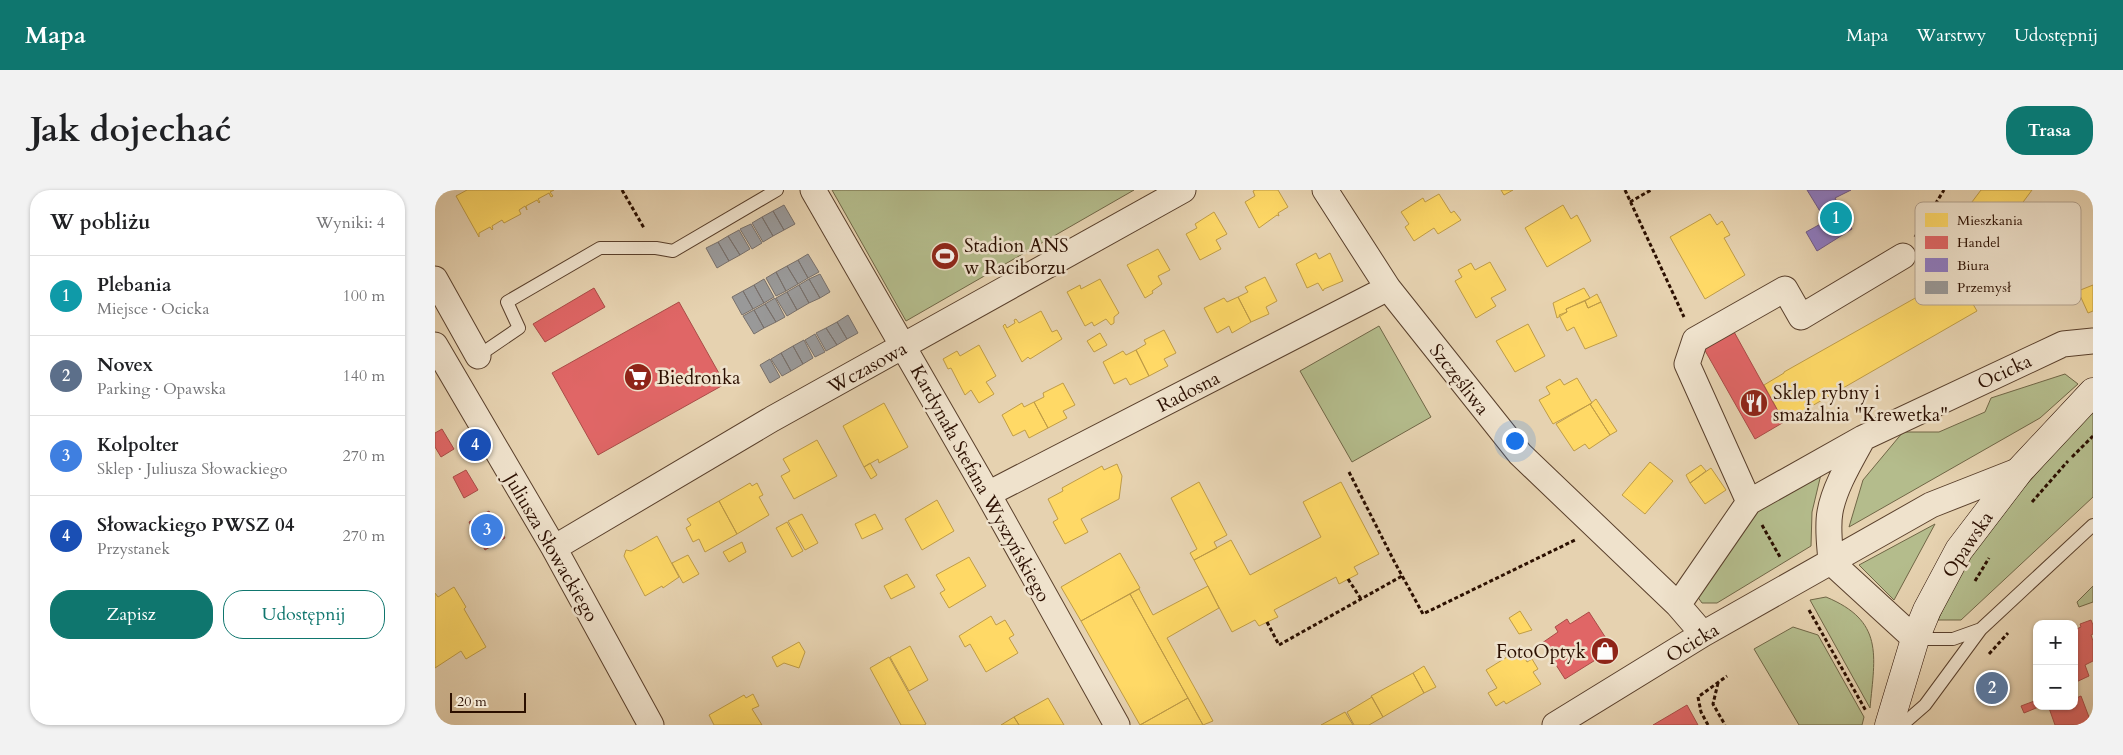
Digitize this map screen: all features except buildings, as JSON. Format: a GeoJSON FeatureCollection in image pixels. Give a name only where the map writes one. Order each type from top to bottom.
{"type":"FeatureCollection","features":[{"type":"Feature","properties":{"kind":"main road","name":"Opawska"},"geometry":{"type":"LineString","coordinates":[[1879,721],[1943,579],[1959,550],[2020,470],[2093,392]]}},
{"type":"Feature","properties":{"kind":"street","name":"Kardynała Stefana Wyszyńskiego"},"geometry":{"type":"LineString","coordinates":[[813,190],[904,346],[1117,725]]}},
{"type":"Feature","properties":{"kind":"street","name":"Wczasowa"},"geometry":{"type":"LineString","coordinates":[[554,548],[772,419],[1183,190]]}},
{"type":"Feature","properties":{"kind":"street","name":"Szczęśliwa"},"geometry":{"type":"LineString","coordinates":[[1325,190],[1388,288],[1487,415],[1520,454],[1678,605],[1703,634]]}},
{"type":"Feature","properties":{"kind":"street"},"geometry":{"type":"LineString","coordinates":[[1749,502],[1687,364],[1695,340],[1785,290],[1801,317],[1903,256]]}},
{"type":"Feature","properties":{"kind":"street"},"geometry":{"type":"LineString","coordinates":[[435,279],[478,356]]}},
{"type":"Feature","properties":{"kind":"street","name":"Radosna"},"geometry":{"type":"LineString","coordinates":[[988,494],[1388,288]]}},
{"type":"Feature","properties":{"kind":"street","name":"Ocicka"},"geometry":{"type":"LineString","coordinates":[[1678,605],[1749,502],[1863,438],[2063,344],[2093,341]]}},
{"type":"Feature","properties":{"kind":"street","name":"Juliusza Słowackiego"},"geometry":{"type":"LineString","coordinates":[[435,345],[554,548],[651,725]]}},
{"type":"Feature","properties":{"kind":"street"},"geometry":{"type":"LineString","coordinates":[[1863,438],[1844,474],[1830,512],[1831,562],[1915,639]]}},
{"type":"Feature","properties":{"kind":"street","name":"Ocicka"},"geometry":{"type":"LineString","coordinates":[[1555,725],[1703,634],[1931,505],[2020,470]]}},
{"type":"Feature","properties":{"kind":"lane"},"geometry":{"type":"LineString","coordinates":[[478,356],[519,328],[507,302],[600,248],[656,248],[673,251],[777,190]]}},
{"type":"Feature","properties":{"kind":"lane"},"geometry":{"type":"LineString","coordinates":[[1902,725],[1925,705],[1981,629],[2093,525]]}},
{"type":"Feature","properties":{"kind":"lane"},"geometry":{"type":"LineString","coordinates":[[1915,639],[1953,639],[1981,629]]}},
{"type":"Feature","properties":{"kind":"path"},"geometry":{"type":"LineString","coordinates":[[621,190],[656,248]]}},
{"type":"Feature","properties":{"kind":"path"},"geometry":{"type":"LineString","coordinates":[[1625,190],[1695,340]]}},
{"type":"Feature","properties":{"kind":"path"},"geometry":{"type":"LineString","coordinates":[[1630,202],[1651,190]]}},
{"type":"Feature","properties":{"kind":"path"},"geometry":{"type":"LineString","coordinates":[[1936,202],[1943,190]]}},
{"type":"Feature","properties":{"kind":"path"},"geometry":{"type":"LineString","coordinates":[[1903,256],[1915,236]]}},
{"type":"Feature","properties":{"kind":"path"},"geometry":{"type":"LineString","coordinates":[[2025,509],[2093,436]]}},
{"type":"Feature","properties":{"kind":"path"},"geometry":{"type":"LineString","coordinates":[[1349,472],[1423,614],[1597,528]]}},
{"type":"Feature","properties":{"kind":"path"},"geometry":{"type":"LineString","coordinates":[[1749,502],[1780,558]]}},
{"type":"Feature","properties":{"kind":"path"},"geometry":{"type":"LineString","coordinates":[[1972,586],[1992,552]]}},
{"type":"Feature","properties":{"kind":"path"},"geometry":{"type":"LineString","coordinates":[[1267,622],[1279,645],[1402,576]]}},
{"type":"Feature","properties":{"kind":"path"},"geometry":{"type":"LineString","coordinates":[[1348,579],[1361,599]]}},
{"type":"Feature","properties":{"kind":"path"},"geometry":{"type":"LineString","coordinates":[[1809,610],[1879,721]]}},
{"type":"Feature","properties":{"kind":"path"},"geometry":{"type":"LineString","coordinates":[[1985,658],[2010,630]]}},
{"type":"Feature","properties":{"kind":"path"},"geometry":{"type":"LineString","coordinates":[[1708,725],[1701,712],[1698,697],[1727,676]]}},
{"type":"Feature","properties":{"kind":"path"},"geometry":{"type":"LineString","coordinates":[[1718,682],[1713,704],[1725,725]]}},
{"type":"Feature","properties":{"kind":"green space","name":"Stadion ANS w Raciborzu"},"geometry":{"type":"Polygon","coordinates":[[[832,190],[1134,190],[906,321],[832,190]]]}},
{"type":"Feature","properties":{"kind":"green space"},"geometry":{"type":"Polygon","coordinates":[[[1379,326],[1431,417],[1352,462],[1300,371],[1379,326]]]}},
{"type":"Feature","properties":{"kind":"green space"},"geometry":{"type":"Polygon","coordinates":[[[2065,374],[2078,384],[2040,418],[1849,527],[1863,480],[1903,432],[1939,432],[1985,412],[1991,398],[2065,374]]]}},
{"type":"Feature","properties":{"kind":"green space"},"geometry":{"type":"Polygon","coordinates":[[[2093,409],[2093,497],[1961,620],[1938,620],[1961,569],[1993,523],[2093,409]]]}},
{"type":"Feature","properties":{"kind":"green space"},"geometry":{"type":"Polygon","coordinates":[[[1822,470],[1812,512],[1811,546],[1717,603],[1702,603],[1697,596],[1762,505],[1822,470]]]}},
{"type":"Feature","properties":{"kind":"green space"},"geometry":{"type":"Polygon","coordinates":[[[1935,524],[1894,600],[1859,565],[1935,524]]]}},
{"type":"Feature","properties":{"kind":"green space"},"geometry":{"type":"Polygon","coordinates":[[[2093,586],[2093,602],[2079,607],[2077,602],[2093,586]]]}},
{"type":"Feature","properties":{"kind":"green space"},"geometry":{"type":"Polygon","coordinates":[[[1826,597],[1845,606],[1858,617],[1867,629],[1872,642],[1874,656],[1870,708],[1810,600],[1826,597]]]}},
{"type":"Feature","properties":{"kind":"green space"},"geometry":{"type":"Polygon","coordinates":[[[1793,627],[1818,635],[1864,717],[1862,725],[1799,725],[1754,649],[1793,627]]]}},
{"type":"Feature","properties":{"kind":"place","name":"Plebania"},"geometry":{"type":"Point","coordinates":[1836,218]}},
{"type":"Feature","properties":{"kind":"place","name":"Stadion ANS w Raciborzu"},"geometry":{"type":"Point","coordinates":[945,256]}},
{"type":"Feature","properties":{"kind":"place","name":"Biedronka"},"geometry":{"type":"Point","coordinates":[638,377]}},
{"type":"Feature","properties":{"kind":"place","name":"Sklep rybny i smażalnia \"Krewetka\""},"geometry":{"type":"Point","coordinates":[1754,403]}},
{"type":"Feature","properties":{"kind":"place","name":"Słowackiego PWSZ 04"},"geometry":{"type":"Point","coordinates":[475,445]}},
{"type":"Feature","properties":{"kind":"place","name":"Kolpolter"},"geometry":{"type":"Point","coordinates":[487,530]}},
{"type":"Feature","properties":{"kind":"place","name":"FotoOptyk"},"geometry":{"type":"Point","coordinates":[1605,651]}},
{"type":"Feature","properties":{"kind":"place","name":"Novex"},"geometry":{"type":"Point","coordinates":[1992,688]}}]}
